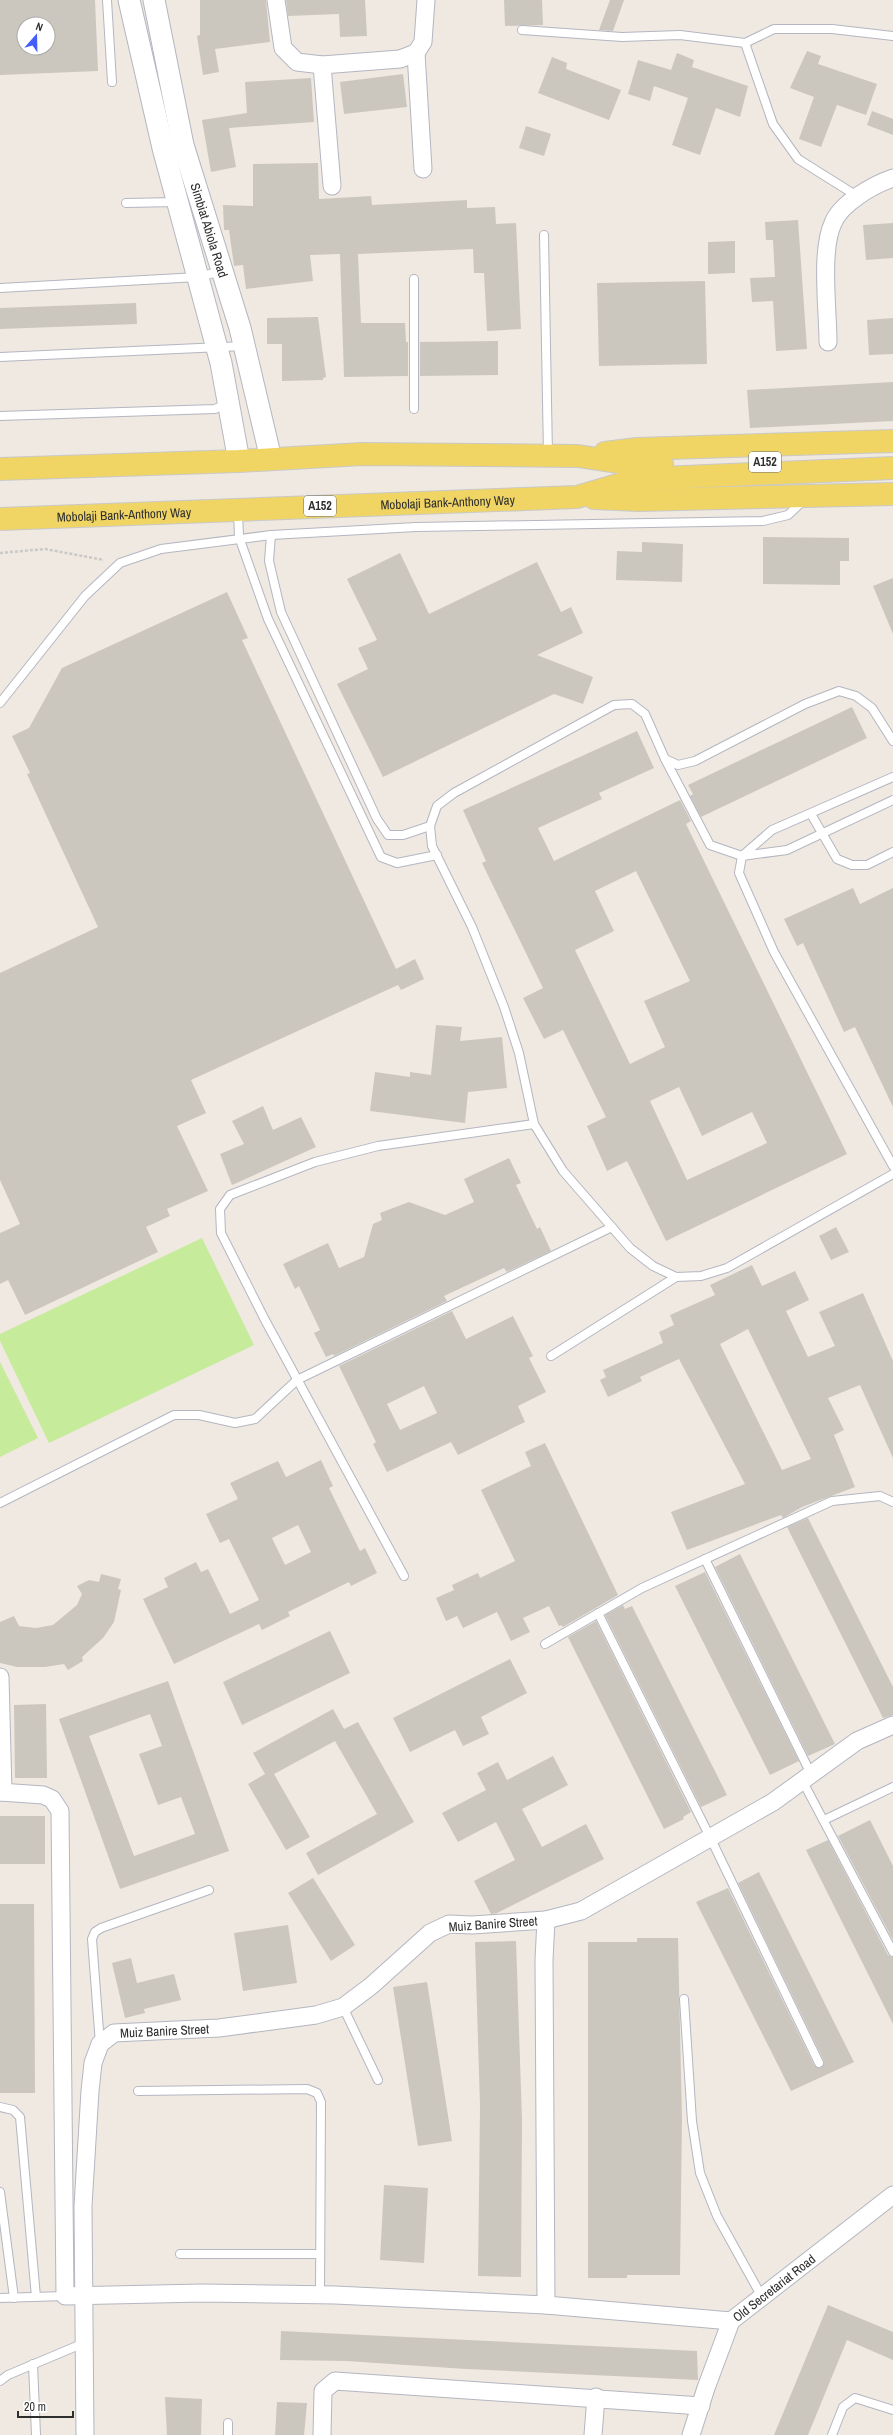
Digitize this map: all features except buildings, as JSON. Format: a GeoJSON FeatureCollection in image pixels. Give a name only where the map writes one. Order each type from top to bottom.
{"type":"FeatureCollection","features":[{"type":"Feature","properties":{"kind":"main road"},"geometry":{"type":"LineString","coordinates":[[578,456],[637,448],[893,441]]}},
{"type":"Feature","properties":{"kind":"main road","name":"Mobolaji Bank-Anthony Way"},"geometry":{"type":"LineString","coordinates":[[0,469],[238,461],[362,454],[578,456],[638,472],[893,468]]}},
{"type":"Feature","properties":{"kind":"main road","name":"Mobolaji Bank-Anthony Way"},"geometry":{"type":"LineString","coordinates":[[0,519],[238,511],[280,507],[577,497],[638,472],[893,455]]}},
{"type":"Feature","properties":{"kind":"main road"},"geometry":{"type":"LineString","coordinates":[[577,497],[639,500],[893,494]]}},
{"type":"Feature","properties":{"kind":"street"},"geometry":{"type":"LineString","coordinates":[[129,0],[178,202],[217,349],[229,403],[238,461]]}},
{"type":"Feature","properties":{"kind":"street","name":"Simbiat Abiola Road"},"geometry":{"type":"LineString","coordinates":[[154,0],[183,145],[244,346],[271,459]]}},
{"type":"Feature","properties":{"kind":"street"},"geometry":{"type":"LineString","coordinates":[[276,0],[283,48],[297,62],[322,65],[400,59],[416,53]]}},
{"type":"Feature","properties":{"kind":"street"},"geometry":{"type":"LineString","coordinates":[[423,169],[416,53],[423,42],[426,0]]}},
{"type":"Feature","properties":{"kind":"street"},"geometry":{"type":"LineString","coordinates":[[322,65],[332,186]]}},
{"type":"Feature","properties":{"kind":"street"},"geometry":{"type":"LineString","coordinates":[[828,342],[826,248],[833,222],[857,196],[893,178]]}},
{"type":"Feature","properties":{"kind":"street"},"geometry":{"type":"LineString","coordinates":[[0,1677],[1,1792],[43,1795],[52,1800],[60,1811],[66,2296],[85,2298],[202,2293],[320,2295],[546,2305],[732,2321]]}},
{"type":"Feature","properties":{"kind":"street","name":"Muiz Banire Street"},"geometry":{"type":"LineString","coordinates":[[100,2044],[114,2034],[219,2028],[271,2022],[316,2015],[343,2007],[371,1986],[430,1933],[449,1924],[546,1920],[581,1911],[773,1802],[857,1741],[893,1725]]}},
{"type":"Feature","properties":{"kind":"street"},"geometry":{"type":"LineString","coordinates":[[546,1920],[544,1960],[546,2305]]}},
{"type":"Feature","properties":{"kind":"street"},"geometry":{"type":"LineString","coordinates":[[85,2435],[84,2176],[93,2063],[100,2044]]}},
{"type":"Feature","properties":{"kind":"street","name":"Old Secretariat Road"},"geometry":{"type":"LineString","coordinates":[[691,2435],[732,2321],[893,2195]]}},
{"type":"Feature","properties":{"kind":"street"},"geometry":{"type":"LineString","coordinates":[[322,2435],[323,2391],[335,2381],[596,2397],[701,2406]]}},
{"type":"Feature","properties":{"kind":"street"},"geometry":{"type":"LineString","coordinates":[[593,2435],[596,2397]]}},
{"type":"Feature","properties":{"kind":"lane"},"geometry":{"type":"LineString","coordinates":[[107,0],[112,82]]}},
{"type":"Feature","properties":{"kind":"lane"},"geometry":{"type":"LineString","coordinates":[[522,30],[622,37],[680,35],[745,43],[774,29],[832,28],[893,36]]}},
{"type":"Feature","properties":{"kind":"lane"},"geometry":{"type":"LineString","coordinates":[[745,43],[773,124],[798,159],[857,196]]}},
{"type":"Feature","properties":{"kind":"lane"},"geometry":{"type":"LineString","coordinates":[[126,203],[178,202]]}},
{"type":"Feature","properties":{"kind":"lane"},"geometry":{"type":"LineString","coordinates":[[544,235],[548,456]]}},
{"type":"Feature","properties":{"kind":"lane"},"geometry":{"type":"LineString","coordinates":[[0,288],[198,277],[222,271]]}},
{"type":"Feature","properties":{"kind":"lane"},"geometry":{"type":"LineString","coordinates":[[414,280],[414,410]]}},
{"type":"Feature","properties":{"kind":"lane"},"geometry":{"type":"LineString","coordinates":[[0,357],[217,349],[244,346]]}},
{"type":"Feature","properties":{"kind":"lane"},"geometry":{"type":"LineString","coordinates":[[0,416],[215,409],[229,403]]}},
{"type":"Feature","properties":{"kind":"lane"},"geometry":{"type":"LineString","coordinates":[[0,702],[85,596],[120,563],[161,549],[239,537],[257,538],[271,535],[416,527],[764,521],[788,515],[807,496]]}},
{"type":"Feature","properties":{"kind":"lane"},"geometry":{"type":"LineString","coordinates":[[238,511],[239,537],[268,620],[381,857],[397,863],[437,855]]}},
{"type":"Feature","properties":{"kind":"lane"},"geometry":{"type":"LineString","coordinates":[[271,535],[269,561],[281,612],[377,819],[388,835],[403,835],[430,826]]}},
{"type":"Feature","properties":{"kind":"lane"},"geometry":{"type":"LineString","coordinates":[[665,759],[678,765],[695,762],[805,704],[839,691],[856,696],[872,708],[893,740]]}},
{"type":"Feature","properties":{"kind":"lane"},"geometry":{"type":"LineString","coordinates":[[893,800],[787,850],[742,856],[710,845],[665,759],[645,714],[632,704],[614,705],[454,793],[437,806],[430,826],[432,846],[472,927],[504,1007],[519,1053],[534,1124],[564,1171],[630,1248],[641,1257],[653,1266],[676,1276],[701,1276],[727,1268],[893,1174]]}},
{"type":"Feature","properties":{"kind":"lane"},"geometry":{"type":"LineString","coordinates":[[893,776],[811,814],[772,830],[742,856],[739,873],[774,952],[893,1166]]}},
{"type":"Feature","properties":{"kind":"lane"},"geometry":{"type":"LineString","coordinates":[[811,814],[838,859],[852,864],[867,865],[893,852]]}},
{"type":"Feature","properties":{"kind":"lane"},"geometry":{"type":"LineString","coordinates":[[404,1576],[297,1380],[221,1233],[220,1209],[230,1195],[315,1162],[378,1146],[534,1124]]}},
{"type":"Feature","properties":{"kind":"lane"},"geometry":{"type":"LineString","coordinates":[[0,1503],[174,1416],[199,1416],[235,1423],[255,1419],[297,1380],[612,1227]]}},
{"type":"Feature","properties":{"kind":"lane"},"geometry":{"type":"LineString","coordinates":[[551,1356],[676,1276]]}},
{"type":"Feature","properties":{"kind":"lane"},"geometry":{"type":"LineString","coordinates":[[545,1644],[642,1588],[832,1501],[880,1496],[893,1502]]}},
{"type":"Feature","properties":{"kind":"lane"},"geometry":{"type":"LineString","coordinates":[[705,1559],[807,1777],[824,1820],[893,1952]]}},
{"type":"Feature","properties":{"kind":"lane"},"geometry":{"type":"LineString","coordinates":[[598,1613],[710,1837],[819,2063]]}},
{"type":"Feature","properties":{"kind":"lane"},"geometry":{"type":"LineString","coordinates":[[824,1820],[893,1787]]}},
{"type":"Feature","properties":{"kind":"lane"},"geometry":{"type":"LineString","coordinates":[[100,2044],[92,1939],[95,1932],[101,1928],[209,1890]]}},
{"type":"Feature","properties":{"kind":"lane"},"geometry":{"type":"LineString","coordinates":[[684,1999],[692,2121],[700,2173],[717,2216],[762,2297]]}},
{"type":"Feature","properties":{"kind":"lane"},"geometry":{"type":"LineString","coordinates":[[343,2007],[378,2080]]}},
{"type":"Feature","properties":{"kind":"lane"},"geometry":{"type":"LineString","coordinates":[[138,2091],[307,2089],[317,2093],[321,2102],[320,2295]]}},
{"type":"Feature","properties":{"kind":"lane"},"geometry":{"type":"LineString","coordinates":[[0,2107],[13,2110],[20,2117],[36,2297]]}},
{"type":"Feature","properties":{"kind":"lane"},"geometry":{"type":"LineString","coordinates":[[0,2192],[14,2298]]}},
{"type":"Feature","properties":{"kind":"lane"},"geometry":{"type":"LineString","coordinates":[[180,2254],[320,2254]]}},
{"type":"Feature","properties":{"kind":"lane"},"geometry":{"type":"LineString","coordinates":[[0,2298],[66,2296]]}},
{"type":"Feature","properties":{"kind":"lane"},"geometry":{"type":"LineString","coordinates":[[0,2381],[8,2375],[85,2342]]}},
{"type":"Feature","properties":{"kind":"lane"},"geometry":{"type":"LineString","coordinates":[[33,2364],[36,2435]]}},
{"type":"Feature","properties":{"kind":"lane"},"geometry":{"type":"LineString","coordinates":[[832,2435],[843,2407],[855,2398],[893,2410]]}},
{"type":"Feature","properties":{"kind":"lane"},"geometry":{"type":"LineString","coordinates":[[228,2423],[228,2435]]}},
{"type":"Feature","properties":{"kind":"path"},"geometry":{"type":"LineString","coordinates":[[0,552],[45,549],[120,563]]}},
{"type":"Feature","properties":{"kind":"green space"},"geometry":{"type":"Polygon","coordinates":[[[202,1238],[254,1345],[49,1443],[0,1341],[0,1334],[202,1238]]]}},
{"type":"Feature","properties":{"kind":"green space"},"geometry":{"type":"Polygon","coordinates":[[[0,1362],[38,1438],[0,1457],[0,1362]]]}}]}
